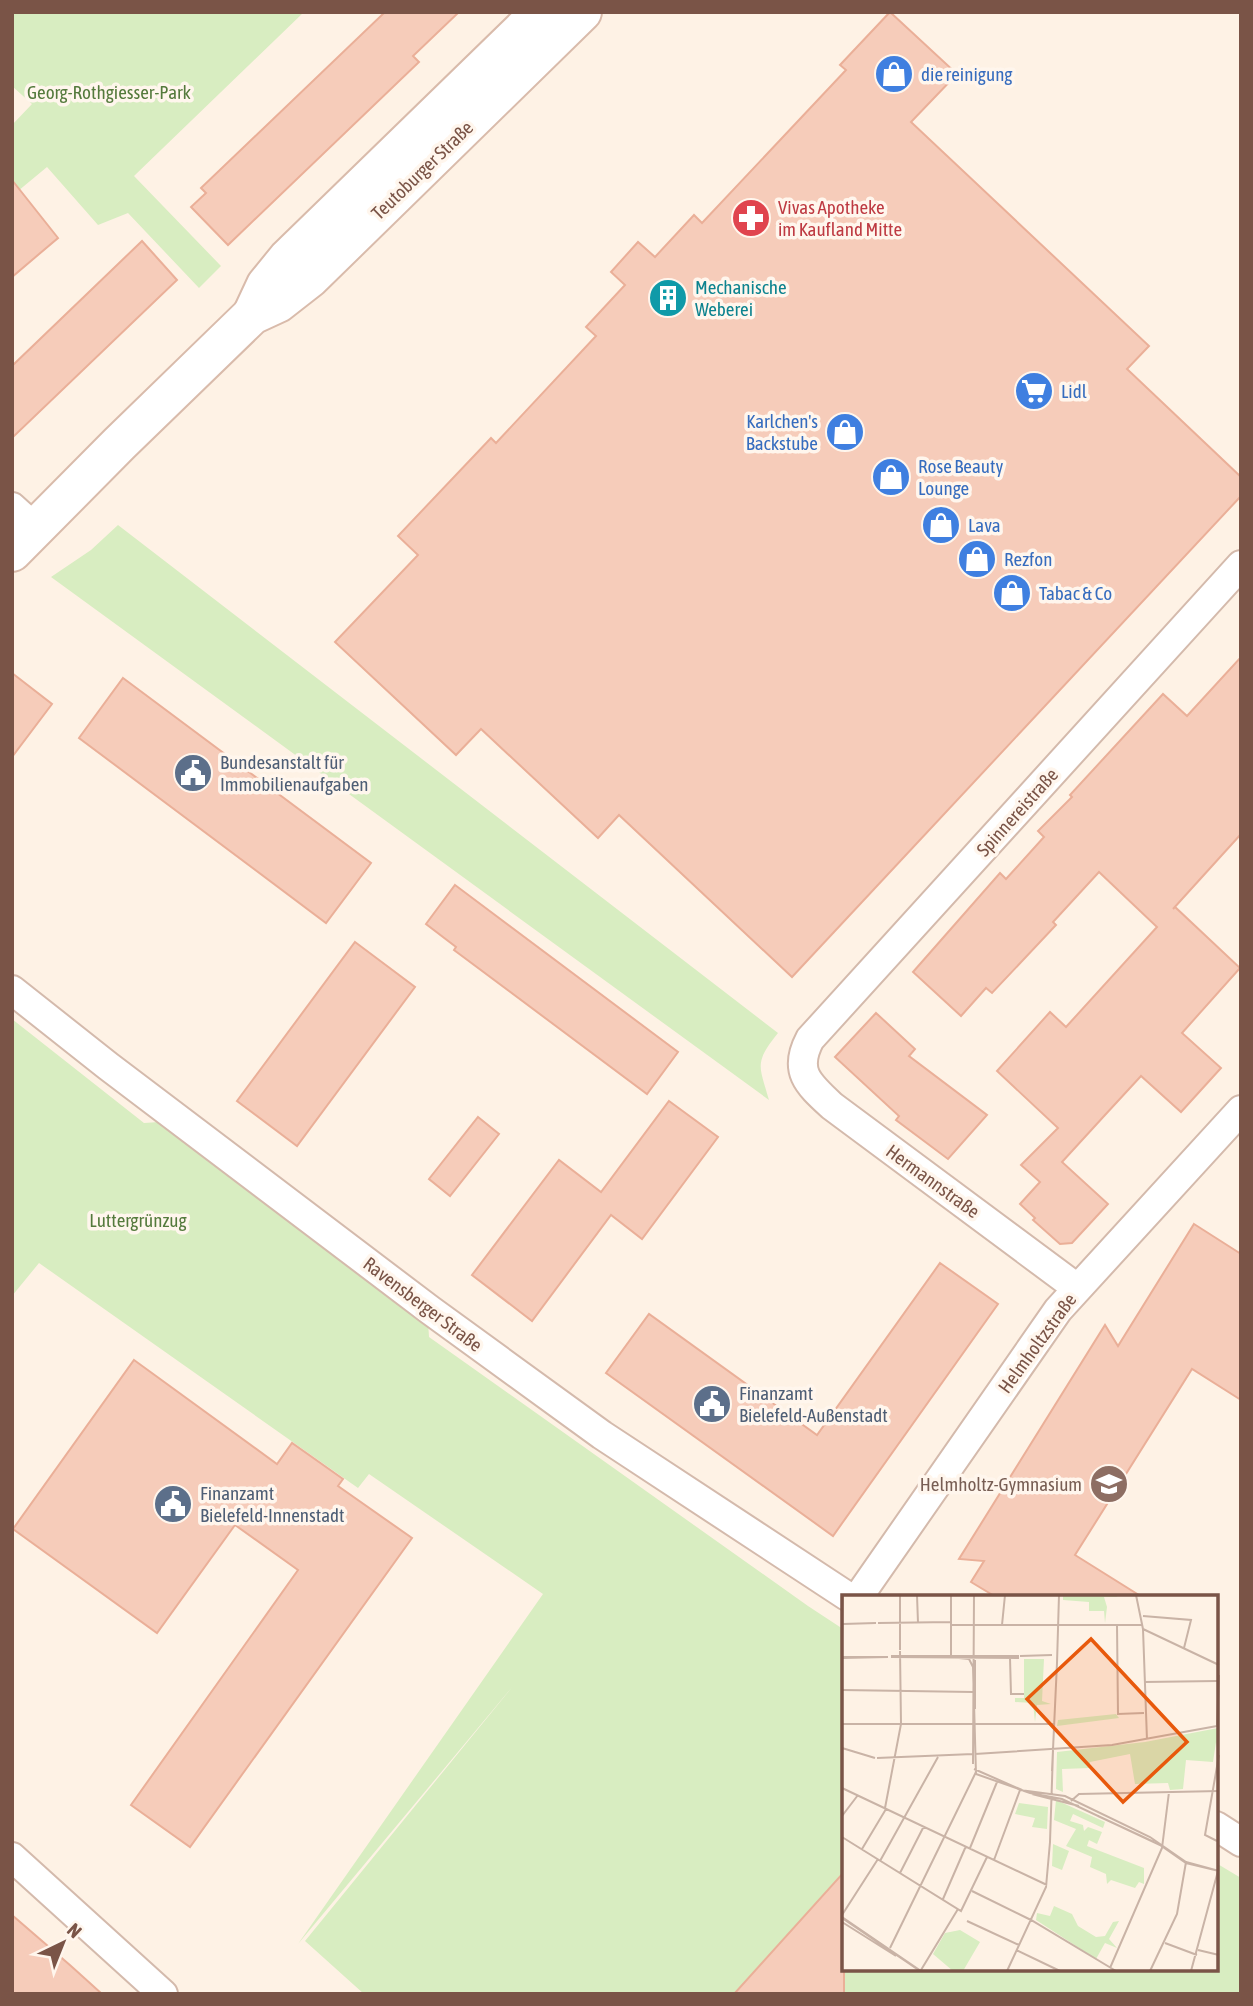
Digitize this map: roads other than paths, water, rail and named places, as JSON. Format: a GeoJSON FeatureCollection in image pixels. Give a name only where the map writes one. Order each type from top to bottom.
{"type":"FeatureCollection","features":[{"type":"Feature","properties":{"kind":"street","name":"Teutoburger Straße"},"geometry":{"type":"LineString","coordinates":[[252,315],[266,285],[288,258],[541,12]]}},
{"type":"Feature","properties":{"kind":"street","name":"Teutoburger Straße"},"geometry":{"type":"LineString","coordinates":[[20,529],[119,443],[252,315],[278,303],[310,278],[582,12]]}},
{"type":"Feature","properties":{"kind":"street","name":"Spinnereistraße"},"geometry":{"type":"LineString","coordinates":[[802,1063],[803,1052],[810,1039],[1241,565]]}},
{"type":"Feature","properties":{"kind":"street","name":"Ravensberger Straße"},"geometry":{"type":"LineString","coordinates":[[12,990],[441,1318],[603,1435],[844,1595]]}},
{"type":"Feature","properties":{"kind":"street","name":"Hermannstraße"},"geometry":{"type":"LineString","coordinates":[[802,1063],[804,1075],[815,1091],[832,1106],[1077,1288]]}},
{"type":"Feature","properties":{"kind":"street","name":"Helmholtzstraße"},"geometry":{"type":"LineString","coordinates":[[860,1595],[1040,1334],[1077,1288],[1241,1110]]}},
{"type":"Feature","properties":{"kind":"street"},"geometry":{"type":"LineString","coordinates":[[1218,1827],[1241,1842]]}},
{"type":"Feature","properties":{"kind":"street"},"geometry":{"type":"LineString","coordinates":[[12,1857],[163,1994]]}},
{"type":"Feature","properties":{"kind":"place","name":"die reinigung"},"geometry":{"type":"Point","coordinates":[894,74]}},
{"type":"Feature","properties":{"kind":"place","name":"Vivas Apotheke im Kaufland Mitte"},"geometry":{"type":"Point","coordinates":[751,218]}},
{"type":"Feature","properties":{"kind":"place","name":"Mechanische Weberei"},"geometry":{"type":"Point","coordinates":[668,298]}},
{"type":"Feature","properties":{"kind":"place","name":"Lidl"},"geometry":{"type":"Point","coordinates":[1034,391]}},
{"type":"Feature","properties":{"kind":"place","name":"Karlchen's Backstube"},"geometry":{"type":"Point","coordinates":[845,432]}},
{"type":"Feature","properties":{"kind":"place","name":"Rose Beauty Lounge"},"geometry":{"type":"Point","coordinates":[891,477]}},
{"type":"Feature","properties":{"kind":"place","name":"Lava"},"geometry":{"type":"Point","coordinates":[941,525]}},
{"type":"Feature","properties":{"kind":"place","name":"Rezfon"},"geometry":{"type":"Point","coordinates":[977,559]}},
{"type":"Feature","properties":{"kind":"place","name":"Tabac & Co"},"geometry":{"type":"Point","coordinates":[1012,593]}},
{"type":"Feature","properties":{"kind":"place","name":"Bundesanstalt für Immobilienaufgaben"},"geometry":{"type":"Point","coordinates":[193,773]}},
{"type":"Feature","properties":{"kind":"place","name":"Finanzamt Bielefeld-Außenstadt"},"geometry":{"type":"Point","coordinates":[712,1404]}},
{"type":"Feature","properties":{"kind":"place","name":"Helmholtz-Gymnasium"},"geometry":{"type":"Point","coordinates":[1109,1484]}},
{"type":"Feature","properties":{"kind":"place","name":"Finanzamt Bielefeld-Innenstadt"},"geometry":{"type":"Point","coordinates":[173,1504]}},
{"type":"Feature","properties":{"kind":"park label","name":"Georg-Rothgiesser-Park"},"geometry":{"type":"Point","coordinates":[109,92]}},
{"type":"Feature","properties":{"kind":"park label","name":"Luttergrünzug"},"geometry":{"type":"Point","coordinates":[138,1220]}}]}
